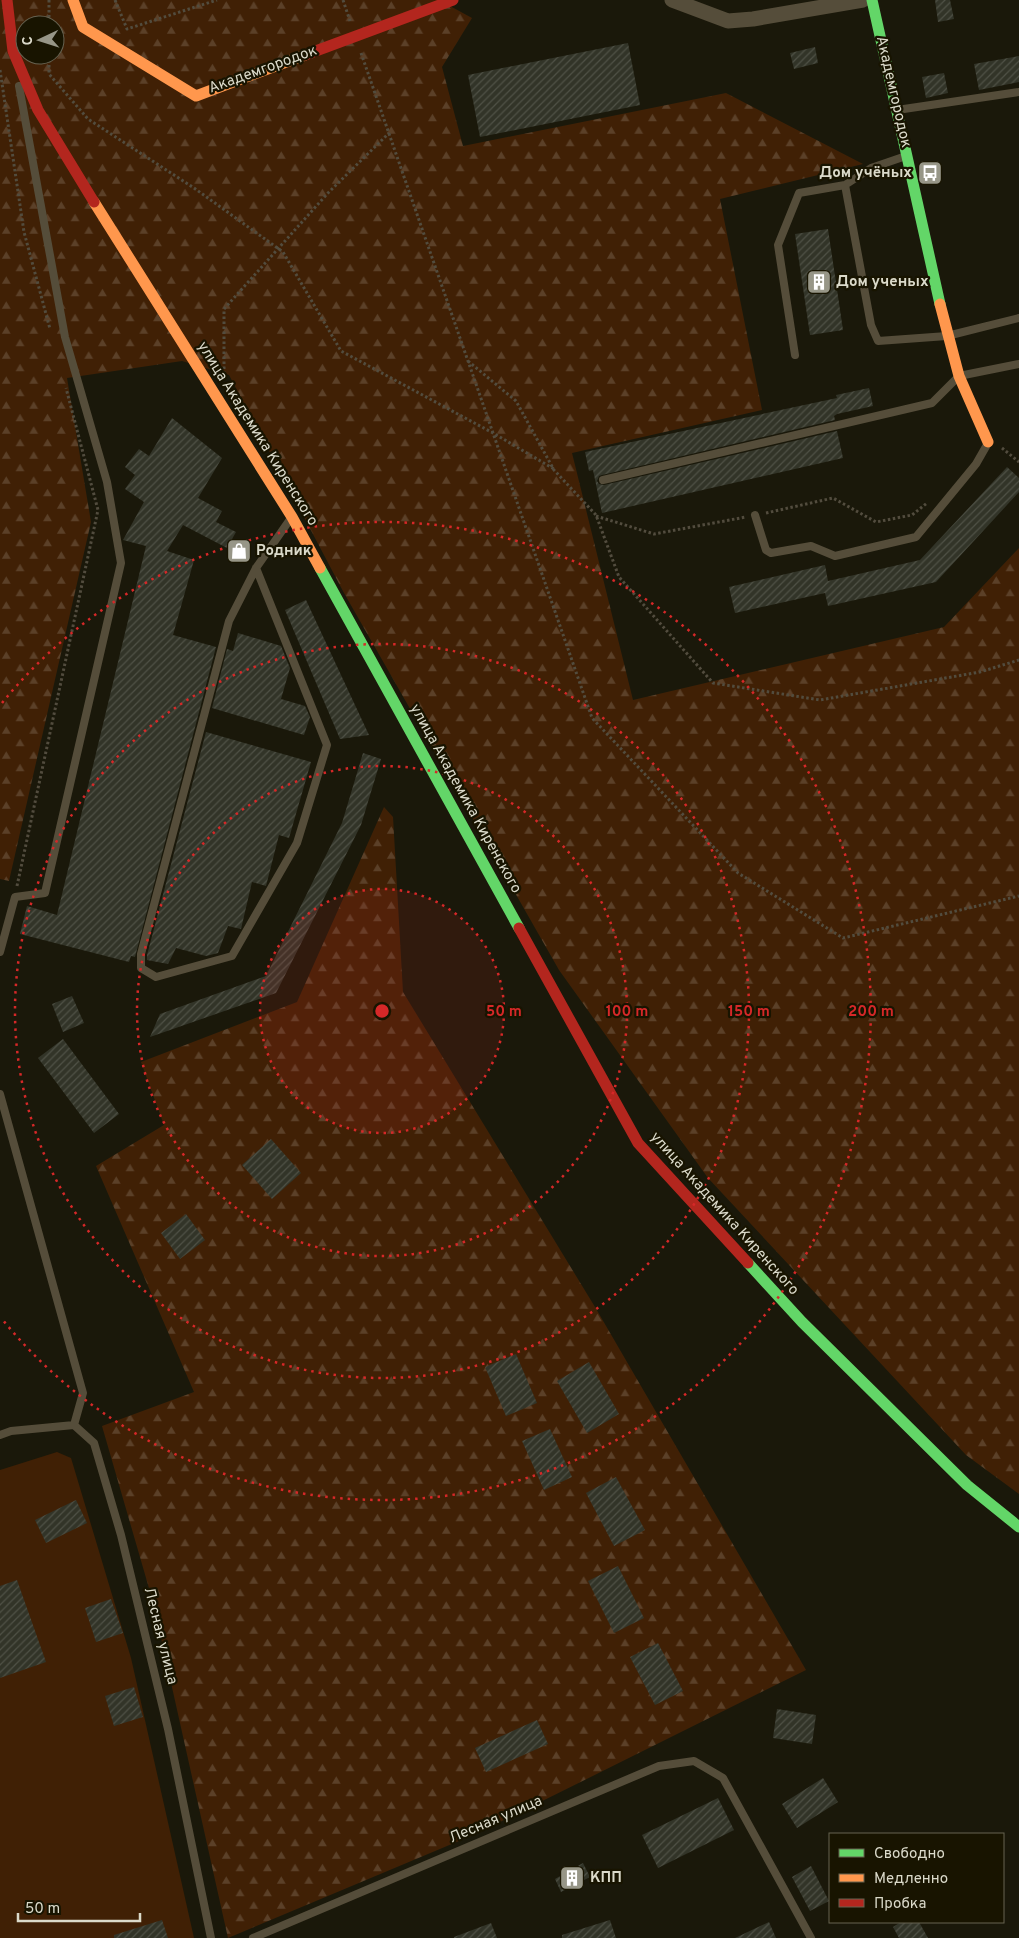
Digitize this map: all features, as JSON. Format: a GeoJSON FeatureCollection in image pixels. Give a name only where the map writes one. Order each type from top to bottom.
{"type":"FeatureCollection","features":[{"type":"Feature","properties":{"kind":"main road","name":"улица Академика Киренского"},"geometry":{"type":"LineString","coordinates":[[7,0],[13,51],[38,110],[61,150],[292,517],[638,1143],[802,1322],[967,1485],[1019,1527]]}},
{"type":"Feature","properties":{"kind":"main road","name":"Академгородок"},"geometry":{"type":"LineString","coordinates":[[73,0],[84,27],[196,96],[454,0]]}},
{"type":"Feature","properties":{"kind":"main road","name":"Академгородок"},"geometry":{"type":"LineString","coordinates":[[872,0],[947,336],[958,376],[988,442]]}},
{"type":"Feature","properties":{"kind":"street"},"geometry":{"type":"LineString","coordinates":[[672,0],[692,3],[728,21],[753,19],[864,0]]}},
{"type":"Feature","properties":{"kind":"lane"},"geometry":{"type":"LineString","coordinates":[[0,952],[15,897],[45,893],[121,563],[107,482],[65,337],[13,51]]}},
{"type":"Feature","properties":{"kind":"lane"},"geometry":{"type":"LineString","coordinates":[[897,110],[1019,92]]}},
{"type":"Feature","properties":{"kind":"lane"},"geometry":{"type":"LineString","coordinates":[[795,355],[778,246],[799,193],[845,185],[871,168],[908,155]]}},
{"type":"Feature","properties":{"kind":"lane"},"geometry":{"type":"LineString","coordinates":[[845,185],[871,325],[878,341],[947,336],[1019,318]]}},
{"type":"Feature","properties":{"kind":"lane"},"geometry":{"type":"LineString","coordinates":[[603,480],[932,403],[958,376],[1019,364]]}},
{"type":"Feature","properties":{"kind":"lane"},"geometry":{"type":"LineString","coordinates":[[755,515],[766,550],[771,553],[810,546],[835,556],[916,537],[976,464],[988,442]]}},
{"type":"Feature","properties":{"kind":"lane"},"geometry":{"type":"LineString","coordinates":[[256,568],[327,745],[297,843],[232,956],[156,977],[141,968],[141,954],[229,621],[256,568],[292,517]]}},
{"type":"Feature","properties":{"kind":"lane"},"geometry":{"type":"LineString","coordinates":[[0,1094],[83,1393],[74,1424],[11,1431],[0,1435]]}},
{"type":"Feature","properties":{"kind":"lane","name":"Лесная улица"},"geometry":{"type":"LineString","coordinates":[[74,1424],[94,1443],[121,1535],[168,1729],[211,1938]]}},
{"type":"Feature","properties":{"kind":"lane","name":"Лесная улица"},"geometry":{"type":"LineString","coordinates":[[253,1938],[659,1766],[694,1761],[722,1778],[811,1938]]}},
{"type":"Feature","properties":{"kind":"path"},"geometry":{"type":"LineString","coordinates":[[49,0],[49,15]]}},
{"type":"Feature","properties":{"kind":"path"},"geometry":{"type":"LineString","coordinates":[[115,0],[127,29],[217,0]]}},
{"type":"Feature","properties":{"kind":"path"},"geometry":{"type":"LineString","coordinates":[[343,0],[592,718],[738,873],[843,938],[1019,896]]}},
{"type":"Feature","properties":{"kind":"path"},"geometry":{"type":"LineString","coordinates":[[49,65],[49,74],[88,119],[194,188],[283,252],[341,352],[493,433],[554,470]]}},
{"type":"Feature","properties":{"kind":"path"},"geometry":{"type":"LineString","coordinates":[[0,68],[24,232],[52,338]]}},
{"type":"Feature","properties":{"kind":"path"},"geometry":{"type":"LineString","coordinates":[[224,377],[224,309],[328,193],[389,133]]}},
{"type":"Feature","properties":{"kind":"path"},"geometry":{"type":"LineString","coordinates":[[468,360],[516,401],[554,470],[596,515],[619,577],[713,683],[820,700],[980,672],[1019,660]]}},
{"type":"Feature","properties":{"kind":"path"},"geometry":{"type":"LineString","coordinates":[[15,897],[98,510],[65,386]]}},
{"type":"Feature","properties":{"kind":"path"},"geometry":{"type":"LineString","coordinates":[[596,515],[654,534],[832,498],[876,522],[912,515],[933,498]]}},
{"type":"Feature","properties":{"kind":"green space"},"geometry":{"type":"Polygon","coordinates":[[[0,0],[439,0],[472,18],[442,67],[463,146],[726,93],[863,164],[720,199],[762,410],[572,453],[633,700],[944,627],[1019,548],[1019,1494],[966,1455],[708,1178],[559,970],[344,593],[229,375],[182,361],[67,378],[91,522],[9,881],[0,879],[0,0]]]}},
{"type":"Feature","properties":{"kind":"green space"},"geometry":{"type":"Polygon","coordinates":[[[384,807],[393,817],[403,992],[595,1307],[806,1670],[478,1833],[228,1938],[153,1602],[102,1426],[194,1392],[96,1166],[164,1125],[141,1062],[297,1002],[384,807]]]}},
{"type":"Feature","properties":{"kind":"green space"},"geometry":{"type":"Polygon","coordinates":[[[57,1452],[71,1458],[131,1658],[194,1938],[0,1938],[0,1470],[57,1452]]]}},
{"type":"Feature","properties":{"kind":"building"},"geometry":{"type":"Polygon","coordinates":[[[935,0],[950,0],[954,19],[938,22],[935,0]]]}},
{"type":"Feature","properties":{"kind":"building"},"geometry":{"type":"Polygon","coordinates":[[[628,43],[640,105],[480,137],[468,75],[628,43]]]}},
{"type":"Feature","properties":{"kind":"building"},"geometry":{"type":"Polygon","coordinates":[[[815,47],[818,63],[794,69],[790,53],[815,47]]]}},
{"type":"Feature","properties":{"kind":"building"},"geometry":{"type":"Polygon","coordinates":[[[1019,56],[1019,82],[979,90],[974,64],[1019,56]]]}},
{"type":"Feature","properties":{"kind":"building"},"geometry":{"type":"Polygon","coordinates":[[[944,73],[948,93],[926,98],[922,77],[944,73]]]}},
{"type":"Feature","properties":{"kind":"building","name":"Дом ученых"},"geometry":{"type":"Polygon","coordinates":[[[828,229],[843,330],[810,335],[795,234],[828,229]]]}},
{"type":"Feature","properties":{"kind":"building"},"geometry":{"type":"Polygon","coordinates":[[[869,388],[873,406],[837,414],[834,416],[835,420],[602,475],[599,476],[597,481],[599,484],[604,485],[837,431],[843,458],[602,513],[593,470],[589,471],[585,452],[837,398],[836,395],[869,388]]]}},
{"type":"Feature","properties":{"kind":"building"},"geometry":{"type":"Polygon","coordinates":[[[172,418],[222,458],[198,498],[222,511],[216,522],[236,532],[227,548],[183,525],[167,551],[194,560],[173,635],[216,647],[135,957],[131,956],[129,962],[20,934],[27,906],[57,915],[146,546],[123,540],[144,502],[125,489],[135,475],[125,467],[139,449],[149,456],[172,418]]]}},
{"type":"Feature","properties":{"kind":"building"},"geometry":{"type":"Polygon","coordinates":[[[1007,467],[1019,478],[1019,492],[936,582],[828,606],[825,593],[735,613],[729,587],[825,565],[828,581],[920,560],[1007,467]]]}},
{"type":"Feature","properties":{"kind":"building"},"geometry":{"type":"Polygon","coordinates":[[[306,600],[369,735],[340,739],[285,610],[306,600]]]}},
{"type":"Feature","properties":{"kind":"building"},"geometry":{"type":"Polygon","coordinates":[[[238,633],[281,646],[290,668],[281,699],[305,706],[310,717],[304,735],[212,708],[227,649],[233,651],[238,633]]]}},
{"type":"Feature","properties":{"kind":"building"},"geometry":{"type":"Polygon","coordinates":[[[206,732],[311,762],[289,838],[279,835],[266,886],[252,882],[241,929],[228,926],[218,953],[206,956],[176,948],[168,964],[147,960],[147,955],[206,732]]]}},
{"type":"Feature","properties":{"kind":"building"},"geometry":{"type":"Polygon","coordinates":[[[363,753],[381,759],[361,825],[276,993],[150,1037],[160,1014],[266,976],[342,823],[363,753]]]}},
{"type":"Feature","properties":{"kind":"building"},"geometry":{"type":"Polygon","coordinates":[[[72,996],[84,1023],[63,1032],[52,1004],[72,996]]]}},
{"type":"Feature","properties":{"kind":"building"},"geometry":{"type":"Polygon","coordinates":[[[63,1039],[119,1114],[94,1133],[38,1058],[63,1039]]]}},
{"type":"Feature","properties":{"kind":"building"},"geometry":{"type":"Polygon","coordinates":[[[271,1139],[301,1173],[272,1199],[242,1165],[271,1139]]]}},
{"type":"Feature","properties":{"kind":"building"},"geometry":{"type":"Polygon","coordinates":[[[186,1214],[205,1240],[180,1259],[161,1233],[186,1214]]]}},
{"type":"Feature","properties":{"kind":"building"},"geometry":{"type":"Polygon","coordinates":[[[516,1354],[537,1403],[506,1416],[485,1367],[516,1354]]]}},
{"type":"Feature","properties":{"kind":"building"},"geometry":{"type":"Polygon","coordinates":[[[589,1362],[619,1414],[587,1433],[557,1381],[589,1362]]]}},
{"type":"Feature","properties":{"kind":"building"},"geometry":{"type":"Polygon","coordinates":[[[550,1429],[572,1477],[544,1490],[522,1441],[550,1429]]]}},
{"type":"Feature","properties":{"kind":"building"},"geometry":{"type":"Polygon","coordinates":[[[616,1477],[645,1530],[614,1546],[586,1493],[616,1477]]]}},
{"type":"Feature","properties":{"kind":"building"},"geometry":{"type":"Polygon","coordinates":[[[76,1500],[87,1523],[46,1543],[35,1520],[76,1500]]]}},
{"type":"Feature","properties":{"kind":"building"},"geometry":{"type":"Polygon","coordinates":[[[618,1566],[644,1618],[614,1633],[588,1581],[618,1566]]]}},
{"type":"Feature","properties":{"kind":"building"},"geometry":{"type":"Polygon","coordinates":[[[17,1580],[46,1662],[0,1678],[0,1586],[17,1580]]]}},
{"type":"Feature","properties":{"kind":"building"},"geometry":{"type":"Polygon","coordinates":[[[111,1599],[123,1633],[96,1642],[85,1608],[111,1599]]]}},
{"type":"Feature","properties":{"kind":"building"},"geometry":{"type":"Polygon","coordinates":[[[658,1643],[683,1691],[655,1705],[630,1657],[658,1643]]]}},
{"type":"Feature","properties":{"kind":"building"},"geometry":{"type":"Polygon","coordinates":[[[134,1687],[143,1717],[114,1726],[105,1696],[134,1687]]]}},
{"type":"Feature","properties":{"kind":"building"},"geometry":{"type":"Polygon","coordinates":[[[777,1709],[816,1715],[812,1744],[773,1738],[777,1709]]]}},
{"type":"Feature","properties":{"kind":"building"},"geometry":{"type":"Polygon","coordinates":[[[537,1720],[548,1744],[486,1772],[475,1748],[537,1720]]]}},
{"type":"Feature","properties":{"kind":"building"},"geometry":{"type":"Polygon","coordinates":[[[823,1778],[838,1802],[797,1828],[782,1804],[823,1778]]]}},
{"type":"Feature","properties":{"kind":"building"},"geometry":{"type":"Polygon","coordinates":[[[718,1798],[734,1830],[658,1868],[642,1835],[718,1798]]]}},
{"type":"Feature","properties":{"kind":"building","name":"КПП"},"geometry":{"type":"Polygon","coordinates":[[[583,1863],[590,1877],[561,1892],[555,1879],[583,1863]]]}},
{"type":"Feature","properties":{"kind":"building"},"geometry":{"type":"Polygon","coordinates":[[[811,1866],[829,1901],[810,1911],[792,1877],[811,1866]]]}},
{"type":"Feature","properties":{"kind":"building"},"geometry":{"type":"Polygon","coordinates":[[[162,1920],[168,1938],[114,1938],[114,1935],[162,1920]]]}},
{"type":"Feature","properties":{"kind":"building"},"geometry":{"type":"Polygon","coordinates":[[[610,1920],[616,1938],[562,1938],[562,1935],[610,1920]]]}},
{"type":"Feature","properties":{"kind":"building"},"geometry":{"type":"Polygon","coordinates":[[[769,1922],[776,1938],[735,1938],[769,1922]]]}},
{"type":"Feature","properties":{"kind":"building"},"geometry":{"type":"Polygon","coordinates":[[[491,1923],[497,1938],[454,1938],[454,1937],[491,1923]]]}},
{"type":"Feature","properties":{"kind":"building"},"geometry":{"type":"Polygon","coordinates":[[[899,1923],[920,1923],[928,1938],[899,1938],[893,1927],[899,1923]]]}},
{"type":"Feature","properties":{"kind":"traffic: fast"},"geometry":{"type":"LineString","coordinates":[[872,0],[940,304]]}},
{"type":"Feature","properties":{"kind":"traffic: fast"},"geometry":{"type":"LineString","coordinates":[[320,568],[519,928]]}},
{"type":"Feature","properties":{"kind":"traffic: fast"},"geometry":{"type":"LineString","coordinates":[[748,1263],[802,1322],[967,1485],[1019,1527]]}},
{"type":"Feature","properties":{"kind":"traffic: slow"},"geometry":{"type":"LineString","coordinates":[[73,0],[83,27],[196,96],[305,55]]}},
{"type":"Feature","properties":{"kind":"traffic: slow"},"geometry":{"type":"LineString","coordinates":[[94,202],[292,517],[320,568]]}},
{"type":"Feature","properties":{"kind":"traffic: slow"},"geometry":{"type":"LineString","coordinates":[[940,304],[959,376],[988,442]]}},
{"type":"Feature","properties":{"kind":"traffic: jam"},"geometry":{"type":"LineString","coordinates":[[7,0],[13,51],[38,110],[94,202]]}},
{"type":"Feature","properties":{"kind":"traffic: jam"},"geometry":{"type":"LineString","coordinates":[[305,55],[453,0]]}},
{"type":"Feature","properties":{"kind":"traffic: jam"},"geometry":{"type":"LineString","coordinates":[[519,928],[638,1143],[748,1263]]}},
{"type":"Feature","properties":{"kind":"place","name":"Дом учёных"},"geometry":{"type":"Point","coordinates":[930,173]}},
{"type":"Feature","properties":{"kind":"place","name":"Дом ученых"},"geometry":{"type":"Point","coordinates":[819,282]}},
{"type":"Feature","properties":{"kind":"place","name":"Родник"},"geometry":{"type":"Point","coordinates":[239,551]}},
{"type":"Feature","properties":{"kind":"place","name":"КПП"},"geometry":{"type":"Point","coordinates":[572,1878]}}]}
